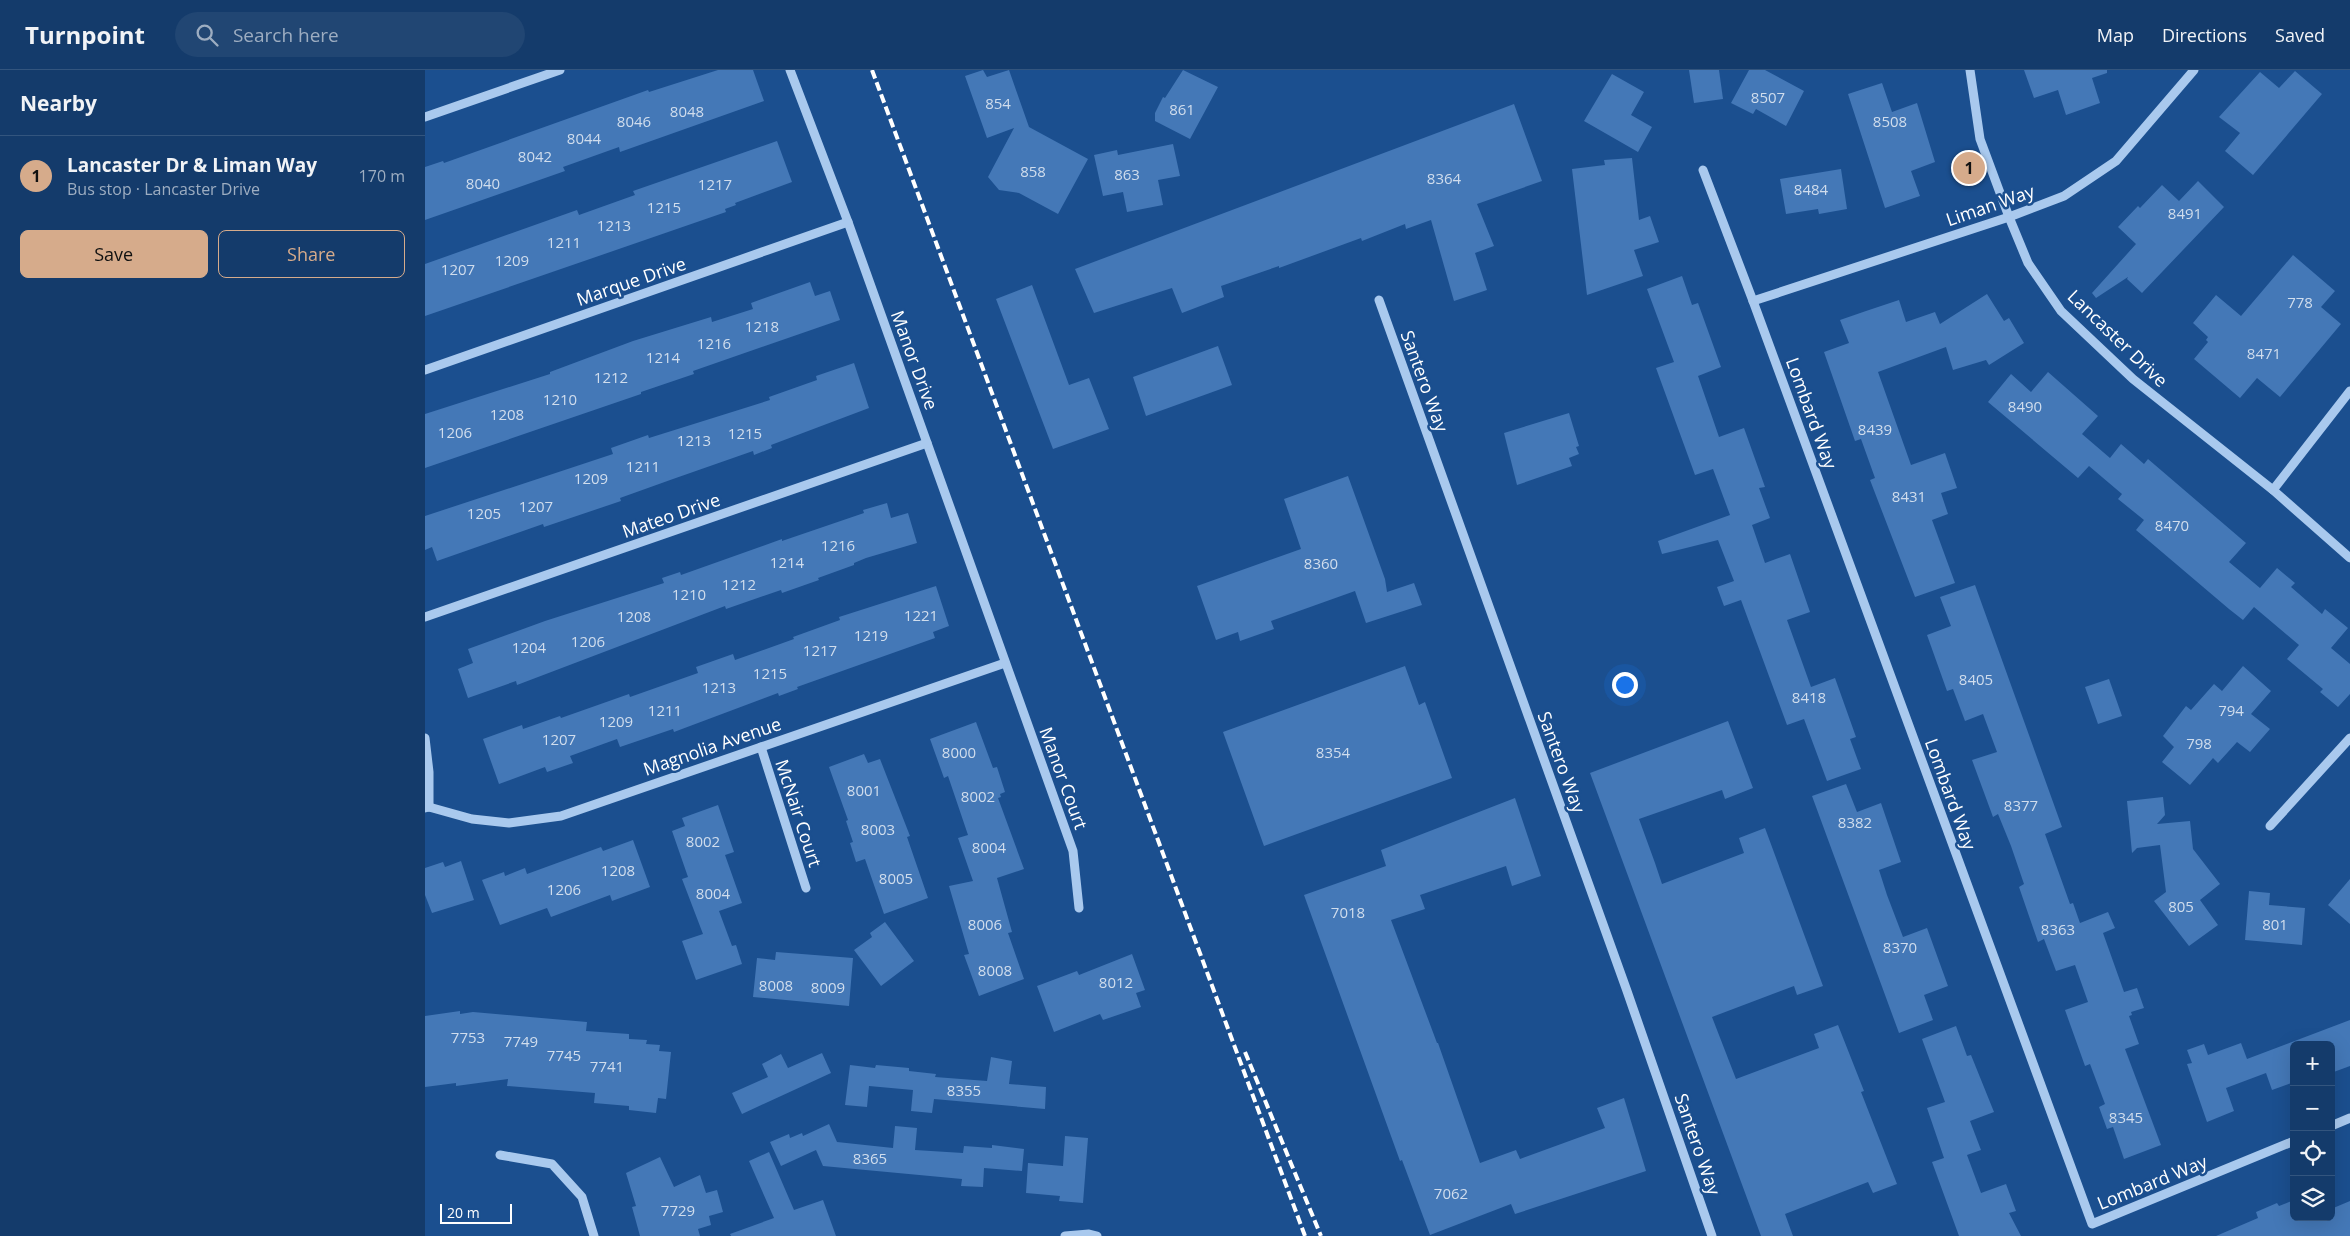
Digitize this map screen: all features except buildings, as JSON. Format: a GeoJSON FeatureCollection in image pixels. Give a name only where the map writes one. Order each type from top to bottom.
{"type":"FeatureCollection","features":[{"type":"Feature","properties":{"kind":"street"},"geometry":{"type":"LineString","coordinates":[[425,117],[560,70]]}},
{"type":"Feature","properties":{"kind":"street","name":"Manor Drive"},"geometry":{"type":"LineString","coordinates":[[790,70],[848,222],[1005,663]]}},
{"type":"Feature","properties":{"kind":"street","name":"Lancaster Drive"},"geometry":{"type":"LineString","coordinates":[[1970,70],[1980,140],[2009,217],[2028,263],[2061,311],[2133,380],[2273,490],[2350,558]]}},
{"type":"Feature","properties":{"kind":"street","name":"Liman Way"},"geometry":{"type":"LineString","coordinates":[[1753,301],[2009,217],[2064,196],[2116,161],[2193,70]]}},
{"type":"Feature","properties":{"kind":"street","name":"Lombard Way"},"geometry":{"type":"LineString","coordinates":[[1703,170],[1753,301],[2092,1224],[2290,1143]]}},
{"type":"Feature","properties":{"kind":"street","name":"Marque Drive"},"geometry":{"type":"LineString","coordinates":[[425,370],[848,222]]}},
{"type":"Feature","properties":{"kind":"street","name":"Santero Way"},"geometry":{"type":"LineString","coordinates":[[1379,300],[1627,991],[1712,1236]]}},
{"type":"Feature","properties":{"kind":"street"},"geometry":{"type":"LineString","coordinates":[[2273,490],[2350,391]]}},
{"type":"Feature","properties":{"kind":"street","name":"Mateo Drive"},"geometry":{"type":"LineString","coordinates":[[425,617],[927,443]]}},
{"type":"Feature","properties":{"kind":"street","name":"Magnolia Avenue"},"geometry":{"type":"LineString","coordinates":[[427,808],[471,819],[509,823],[561,816],[1005,663]]}},
{"type":"Feature","properties":{"kind":"street","name":"Manor Court"},"geometry":{"type":"LineString","coordinates":[[1005,663],[1073,851],[1079,908]]}},
{"type":"Feature","properties":{"kind":"street"},"geometry":{"type":"LineString","coordinates":[[425,738],[429,772],[427,808]]}},
{"type":"Feature","properties":{"kind":"street"},"geometry":{"type":"LineString","coordinates":[[2270,826],[2350,738]]}},
{"type":"Feature","properties":{"kind":"street","name":"McNair Court"},"geometry":{"type":"LineString","coordinates":[[761,747],[806,888]]}},
{"type":"Feature","properties":{"kind":"street"},"geometry":{"type":"LineString","coordinates":[[2335,1124],[2350,1118]]}},
{"type":"Feature","properties":{"kind":"street"},"geometry":{"type":"LineString","coordinates":[[500,1155],[553,1164],[582,1197],[593,1236]]}},
{"type":"Feature","properties":{"kind":"street"},"geometry":{"type":"LineString","coordinates":[[1065,1236],[1097,1236]]}},
{"type":"Feature","properties":{"kind":"railway"},"geometry":{"type":"LineString","coordinates":[[872,70],[1305,1236]]}},
{"type":"Feature","properties":{"kind":"railway"},"geometry":{"type":"LineString","coordinates":[[1245,1052],[1321,1236]]}},
{"type":"Feature","properties":{"kind":"place","name":"Lancaster Dr & Liman Way"},"geometry":{"type":"Point","coordinates":[1969,168]}}]}
